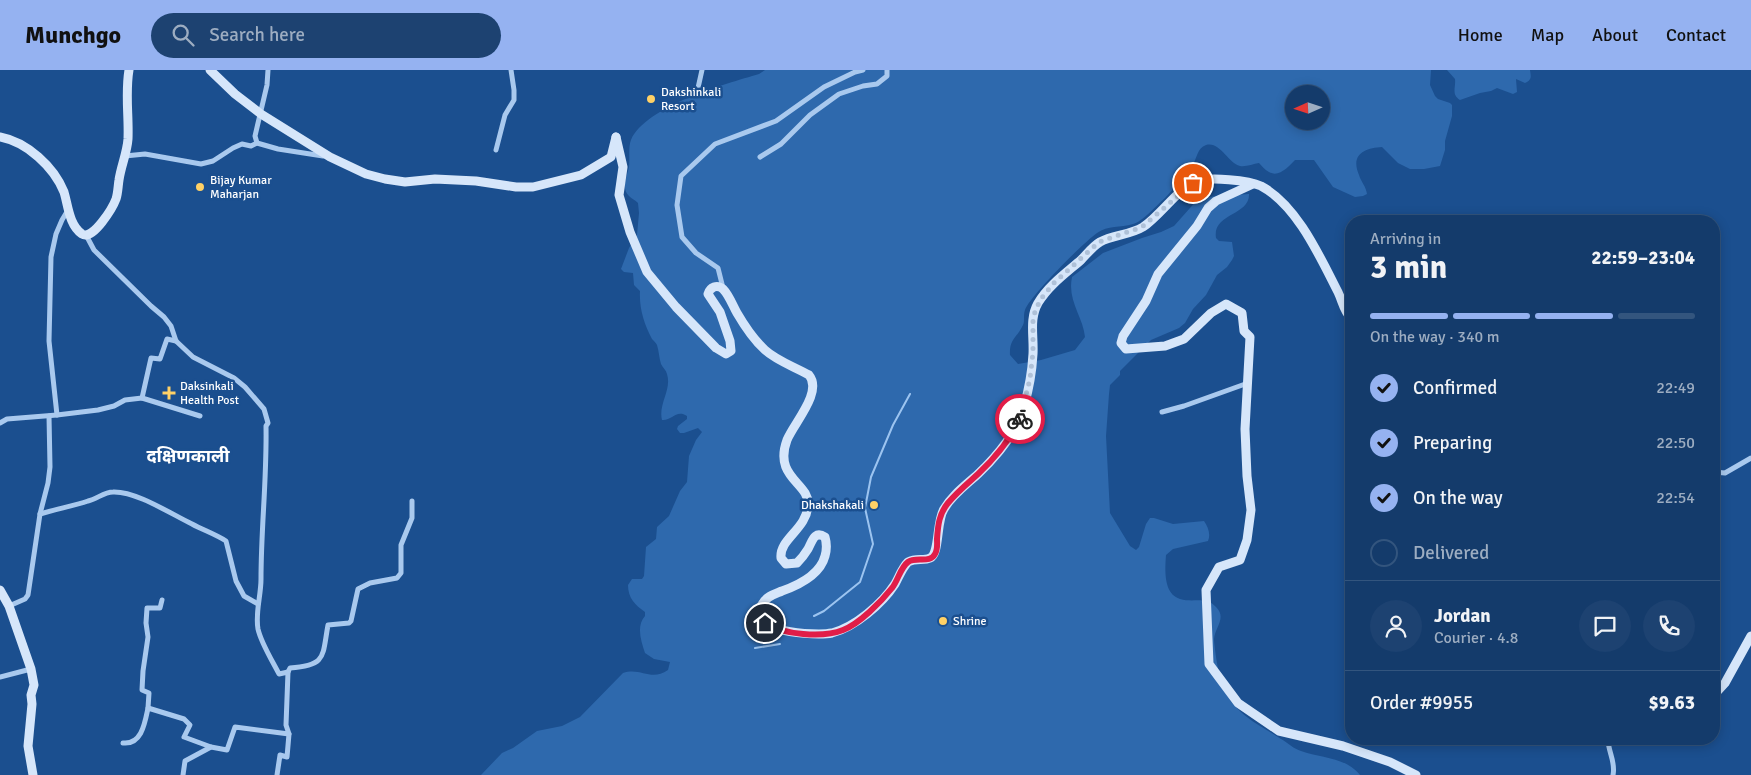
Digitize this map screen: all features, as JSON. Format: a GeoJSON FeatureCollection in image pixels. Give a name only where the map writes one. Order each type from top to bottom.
{"type":"FeatureCollection","features":[{"type":"Feature","properties":{"kind":"main road"},"geometry":{"type":"LineString","coordinates":[[0,137],[11,139],[31,150],[56,178],[64,192],[68,210],[82,234],[86,235],[94,232],[116,199],[128,139],[127,96],[129,70]]}},
{"type":"Feature","properties":{"kind":"main road"},"geometry":{"type":"LineString","coordinates":[[210,70],[235,94],[261,114],[330,157],[366,174],[385,179],[405,182],[436,179],[476,181],[516,188],[533,187],[581,175],[611,157],[616,137],[623,164],[619,195],[630,232],[647,272],[676,307],[716,348],[726,354],[731,350],[730,341],[719,309],[708,294],[713,287],[724,289],[738,314],[762,348],[809,375],[813,383],[810,398],[788,440],[783,458],[789,473],[807,497],[808,506],[802,524],[784,544],[780,555],[786,564],[797,563],[807,551],[813,537],[819,535],[826,539],[826,553],[821,566],[811,576],[765,600],[760,607],[760,615],[768,625],[787,632],[828,634],[849,627],[876,605],[894,586],[908,562],[933,557],[937,549],[938,522],[943,509],[995,457],[1015,429],[1021,417],[1030,379],[1033,352],[1033,317],[1035,309],[1047,290],[1099,242],[1142,227],[1193,183],[1208,179],[1254,184],[1279,200],[1304,230],[1339,294],[1345,310]]}},
{"type":"Feature","properties":{"kind":"main road"},"geometry":{"type":"LineString","coordinates":[[1254,184],[1216,201],[1208,208],[1197,226],[1158,274],[1146,301],[1123,336],[1122,343],[1126,349],[1165,346],[1184,339],[1212,313],[1226,304],[1242,314],[1244,331],[1250,337],[1245,429],[1251,510],[1247,540],[1240,560],[1220,567],[1206,590],[1209,664],[1238,703],[1279,731],[1343,746],[1390,762],[1416,775]]}},
{"type":"Feature","properties":{"kind":"main road"},"geometry":{"type":"LineString","coordinates":[[0,590],[9,606],[34,685],[31,695],[32,704],[28,746],[34,775]]}},
{"type":"Feature","properties":{"kind":"main road"},"geometry":{"type":"LineString","coordinates":[[1720,689],[1751,636]]}},
{"type":"Feature","properties":{"kind":"street"},"geometry":{"type":"LineString","coordinates":[[257,143],[255,136],[268,85],[268,70]]}},
{"type":"Feature","properties":{"kind":"street"},"geometry":{"type":"LineString","coordinates":[[496,150],[505,116],[514,100],[511,70]]}},
{"type":"Feature","properties":{"kind":"street"},"geometry":{"type":"LineString","coordinates":[[698,88],[702,70]]}},
{"type":"Feature","properties":{"kind":"street"},"geometry":{"type":"LineString","coordinates":[[724,289],[718,268],[696,253],[682,237],[677,205],[681,176],[715,144],[776,121],[824,87],[863,70]]}},
{"type":"Feature","properties":{"kind":"street"},"geometry":{"type":"LineString","coordinates":[[760,157],[781,144],[810,115],[839,94],[876,84],[887,76],[887,70]]}},
{"type":"Feature","properties":{"kind":"street"},"geometry":{"type":"LineString","coordinates":[[125,156],[145,154],[201,164],[213,161],[242,144],[251,146],[257,143],[278,149],[330,157]]}},
{"type":"Feature","properties":{"kind":"street"},"geometry":{"type":"LineString","coordinates":[[56,415],[48,341],[52,257],[56,234],[68,210]]}},
{"type":"Feature","properties":{"kind":"street"},"geometry":{"type":"LineString","coordinates":[[86,235],[94,250],[164,317],[171,326],[176,341],[193,357],[234,378],[245,386],[264,409],[268,423],[266,426],[267,458],[261,533],[258,630],[279,674],[288,672],[290,668],[308,667],[315,664],[321,658],[328,624],[348,624],[351,621],[358,589],[370,583],[398,578],[401,573],[401,545],[412,518],[412,501]]}},
{"type":"Feature","properties":{"kind":"street"},"geometry":{"type":"LineString","coordinates":[[142,398],[151,358],[160,359],[167,339],[176,341]]}},
{"type":"Feature","properties":{"kind":"street"},"geometry":{"type":"LineString","coordinates":[[1162,412],[1194,403],[1248,383]]}},
{"type":"Feature","properties":{"kind":"street"},"geometry":{"type":"LineString","coordinates":[[0,423],[7,419],[98,410],[114,406],[125,400],[142,398],[200,416]]}},
{"type":"Feature","properties":{"kind":"street"},"geometry":{"type":"LineString","coordinates":[[9,606],[25,599],[28,595],[40,514],[50,467],[49,416]]}},
{"type":"Feature","properties":{"kind":"street"},"geometry":{"type":"LineString","coordinates":[[1720,473],[1725,473],[1751,458]]}},
{"type":"Feature","properties":{"kind":"street"},"geometry":{"type":"LineString","coordinates":[[40,514],[90,501],[100,495],[114,492],[129,494],[174,514],[226,541],[236,581],[244,596],[258,604]]}},
{"type":"Feature","properties":{"kind":"street"},"geometry":{"type":"LineString","coordinates":[[123,743],[129,744],[137,740],[143,728],[148,708],[149,693],[142,690],[148,637],[146,623],[147,608],[160,608],[162,600]]}},
{"type":"Feature","properties":{"kind":"street"},"geometry":{"type":"LineString","coordinates":[[0,677],[30,669]]}},
{"type":"Feature","properties":{"kind":"street"},"geometry":{"type":"LineString","coordinates":[[277,775],[280,755],[286,757],[289,734],[286,725],[288,672]]}},
{"type":"Feature","properties":{"kind":"street"},"geometry":{"type":"LineString","coordinates":[[148,708],[184,719],[190,725],[184,737],[227,750],[235,728],[289,734]]}},
{"type":"Feature","properties":{"kind":"street"},"geometry":{"type":"LineString","coordinates":[[1608,745],[1615,768],[1613,775]]}},
{"type":"Feature","properties":{"kind":"street"},"geometry":{"type":"LineString","coordinates":[[183,775],[185,761],[212,747]]}},
{"type":"Feature","properties":{"kind":"shaded area"},"geometry":{"type":"Polygon","coordinates":[[[765,70],[1431,70],[1430,85],[1435,96],[1452,105],[1452,116],[1440,166],[1410,169],[1398,163],[1382,147],[1370,149],[1361,154],[1356,162],[1367,194],[1355,197],[1333,187],[1314,160],[1295,160],[1284,170],[1276,174],[1266,170],[1259,163],[1240,166],[1216,146],[1203,146],[1183,178],[1145,217],[1133,224],[1101,230],[1058,270],[1029,303],[1024,312],[1023,325],[1012,342],[1010,350],[1010,355],[1018,364],[1041,360],[1075,350],[1085,337],[1084,329],[1073,301],[1072,277],[1103,253],[1174,226],[1198,199],[1249,194],[1248,201],[1244,207],[1225,219],[1216,230],[1216,238],[1219,241],[1232,242],[1234,256],[1227,267],[1217,275],[1206,295],[1193,309],[1185,323],[1179,328],[1151,340],[1120,371],[1120,375],[1110,385],[1106,436],[1110,513],[1130,546],[1136,550],[1139,547],[1146,524],[1150,518],[1173,524],[1204,521],[1209,531],[1208,541],[1173,549],[1166,555],[1166,580],[1170,592],[1174,596],[1185,600],[1208,602],[1219,611],[1220,623],[1214,643],[1221,684],[1227,696],[1245,716],[1298,750],[1340,761],[1360,775],[481,775],[502,753],[513,748],[537,731],[562,726],[580,717],[623,673],[635,672],[656,675],[668,670],[670,662],[654,659],[645,653],[640,629],[645,612],[633,601],[629,594],[628,585],[632,579],[642,579],[644,576],[646,547],[656,539],[657,527],[669,516],[680,491],[687,482],[689,456],[702,432],[698,428],[680,433],[677,429],[678,426],[687,419],[687,416],[683,414],[677,414],[669,419],[662,420],[662,408],[668,386],[667,374],[661,364],[657,345],[644,322],[640,304],[640,291],[634,285],[633,273],[624,272],[621,269],[629,248],[637,235],[639,213],[638,203],[625,190],[625,182],[629,167],[631,140],[639,128],[669,107],[727,84],[759,74],[765,70]]]}},
{"type":"Feature","properties":{"kind":"shaded area"},"geometry":{"type":"Polygon","coordinates":[[[1447,70],[1530,70],[1531,76],[1529,81],[1525,83],[1516,79],[1517,92],[1513,94],[1497,88],[1460,100],[1455,93],[1455,79],[1447,70]]]}},
{"type":"Feature","properties":{"kind":"waterway"},"geometry":{"type":"LineString","coordinates":[[814,616],[824,611],[860,582],[873,544],[865,508],[871,477],[893,425],[910,394]]}},
{"type":"Feature","properties":{"kind":"waterway"},"geometry":{"type":"LineString","coordinates":[[755,648],[780,644]]}},
{"type":"Feature","properties":{"kind":"way so far"},"geometry":{"type":"LineString","coordinates":[[1020,419],[1030,379],[1033,352],[1033,317],[1035,309],[1047,290],[1099,242],[1130,233],[1142,227],[1193,183]]}},
{"type":"Feature","properties":{"kind":"place","name":"Dakshinkali Resort"},"geometry":{"type":"Point","coordinates":[651,99]}},
{"type":"Feature","properties":{"kind":"place","name":"Bijay Kumar Maharjan"},"geometry":{"type":"Point","coordinates":[200,187]}},
{"type":"Feature","properties":{"kind":"place","name":"Daksinkali Health Post"},"geometry":{"type":"Point","coordinates":[169,393]}},
{"type":"Feature","properties":{"kind":"place","name":"Dhakshakali"},"geometry":{"type":"Point","coordinates":[874,505]}},
{"type":"Feature","properties":{"kind":"place","name":"Shrine"},"geometry":{"type":"Point","coordinates":[943,621]}},
{"type":"Feature","properties":{"kind":"district","name":"दक्षि‍णकाली"},"geometry":{"type":"Point","coordinates":[188,456]}},
{"type":"Feature","properties":{"kind":"route"},"geometry":{"type":"LineString","coordinates":[[765,623],[787,632],[828,634],[843,630],[861,619],[894,586],[905,564],[916,559],[930,559],[933,557],[937,549],[938,522],[943,509],[995,457],[1020,419]]}}]}
